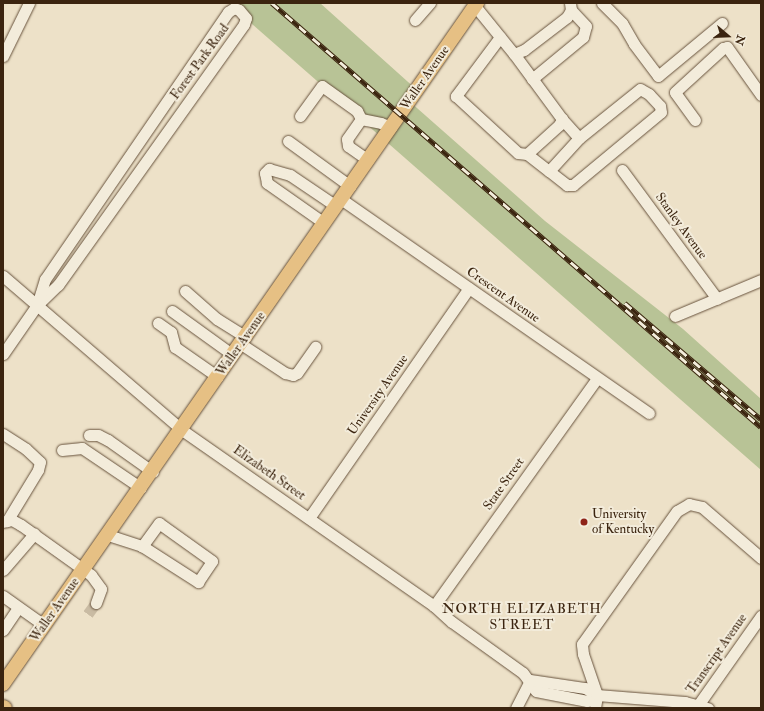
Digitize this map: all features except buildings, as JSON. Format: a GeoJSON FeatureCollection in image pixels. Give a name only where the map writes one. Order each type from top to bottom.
{"type":"FeatureCollection","features":[{"type":"Feature","properties":{"kind":"main road","name":"Waller Avenue"},"geometry":{"type":"LineString","coordinates":[[3,684],[153,472],[476,4]]}},
{"type":"Feature","properties":{"kind":"street"},"geometry":{"type":"LineString","coordinates":[[3,56],[29,3]]}},
{"type":"Feature","properties":{"kind":"street"},"geometry":{"type":"LineString","coordinates":[[415,20],[430,3]]}},
{"type":"Feature","properties":{"kind":"street"},"geometry":{"type":"LineString","coordinates":[[602,3],[622,23],[634,44],[658,76],[722,23]]}},
{"type":"Feature","properties":{"kind":"street"},"geometry":{"type":"LineString","coordinates":[[476,4],[532,79],[579,138]]}},
{"type":"Feature","properties":{"kind":"street"},"geometry":{"type":"LineString","coordinates":[[514,54],[524,50],[567,17],[571,7],[586,26],[584,37],[532,79]]}},
{"type":"Feature","properties":{"kind":"street","name":"Forest Park Road"},"geometry":{"type":"LineString","coordinates":[[3,354],[37,305],[58,286],[244,24],[246,18],[239,10],[234,8],[228,12],[137,147],[45,279],[37,305]]}},
{"type":"Feature","properties":{"kind":"street"},"geometry":{"type":"LineString","coordinates":[[500,37],[456,96],[518,153],[527,154],[566,185],[573,185],[659,115],[660,106],[645,89],[640,89],[579,138],[549,171]]}},
{"type":"Feature","properties":{"kind":"street"},"geometry":{"type":"LineString","coordinates":[[695,120],[675,92],[727,48],[761,95]]}},
{"type":"Feature","properties":{"kind":"street"},"geometry":{"type":"LineString","coordinates":[[300,116],[322,86],[357,111],[361,119]]}},
{"type":"Feature","properties":{"kind":"street"},"geometry":{"type":"LineString","coordinates":[[527,154],[559,125],[562,118]]}},
{"type":"Feature","properties":{"kind":"street"},"geometry":{"type":"LineString","coordinates":[[361,119],[381,122],[391,127]]}},
{"type":"Feature","properties":{"kind":"street"},"geometry":{"type":"LineString","coordinates":[[361,119],[347,139],[348,146],[368,160]]}},
{"type":"Feature","properties":{"kind":"street"},"geometry":{"type":"LineString","coordinates":[[288,141],[350,186]]}},
{"type":"Feature","properties":{"kind":"street"},"geometry":{"type":"LineString","coordinates":[[137,147],[150,156]]}},
{"type":"Feature","properties":{"kind":"street","name":"Crescent Avenue"},"geometry":{"type":"LineString","coordinates":[[324,223],[267,183],[266,172],[269,169],[290,175],[338,202],[469,288],[649,414]]}},
{"type":"Feature","properties":{"kind":"street","name":"Stanley Avenue"},"geometry":{"type":"LineString","coordinates":[[622,170],[717,299]]}},
{"type":"Feature","properties":{"kind":"street","name":"Elizabeth Street"},"geometry":{"type":"LineString","coordinates":[[3,276],[182,430],[434,606],[452,622],[493,650],[530,680],[536,691],[565,698],[587,701],[597,695],[701,707]]}},
{"type":"Feature","properties":{"kind":"street"},"geometry":{"type":"LineString","coordinates":[[675,316],[761,280]]}},
{"type":"Feature","properties":{"kind":"street","name":"University Avenue"},"geometry":{"type":"LineString","coordinates":[[309,518],[469,288]]}},
{"type":"Feature","properties":{"kind":"street"},"geometry":{"type":"LineString","coordinates":[[185,291],[217,320],[240,345]]}},
{"type":"Feature","properties":{"kind":"street"},"geometry":{"type":"LineString","coordinates":[[172,311],[240,345],[285,373],[293,375],[297,373],[315,347]]}},
{"type":"Feature","properties":{"kind":"street"},"geometry":{"type":"LineString","coordinates":[[158,323],[171,332],[175,346],[218,377]]}},
{"type":"Feature","properties":{"kind":"street","name":"State Street"},"geometry":{"type":"LineString","coordinates":[[434,606],[596,378]]}},
{"type":"Feature","properties":{"kind":"street"},"geometry":{"type":"LineString","coordinates":[[3,434],[40,462],[38,470],[5,521],[16,522],[98,582],[100,589],[96,603]]}},
{"type":"Feature","properties":{"kind":"street"},"geometry":{"type":"LineString","coordinates":[[89,435],[98,435],[108,440],[153,472]]}},
{"type":"Feature","properties":{"kind":"street"},"geometry":{"type":"LineString","coordinates":[[62,450],[82,448],[141,488]]}},
{"type":"Feature","properties":{"kind":"street"},"geometry":{"type":"LineString","coordinates":[[595,708],[597,695],[583,654],[585,639],[677,511],[689,504],[702,507],[761,558]]}},
{"type":"Feature","properties":{"kind":"street"},"geometry":{"type":"LineString","coordinates":[[108,535],[142,546],[198,582],[212,560],[159,523],[142,546]]}},
{"type":"Feature","properties":{"kind":"street"},"geometry":{"type":"LineString","coordinates":[[3,570],[34,534]]}},
{"type":"Feature","properties":{"kind":"street"},"geometry":{"type":"LineString","coordinates":[[3,596],[44,625]]}},
{"type":"Feature","properties":{"kind":"street"},"geometry":{"type":"LineString","coordinates":[[3,630],[18,608]]}},
{"type":"Feature","properties":{"kind":"street","name":"Transcript Avenue"},"geometry":{"type":"LineString","coordinates":[[701,707],[761,616]]}},
{"type":"Feature","properties":{"kind":"street"},"geometry":{"type":"LineString","coordinates":[[516,708],[530,680]]}},
{"type":"Feature","properties":{"kind":"green space"},"geometry":{"type":"Polygon","coordinates":[[[228,3],[320,3],[417,90],[409,101],[545,221],[683,329],[761,399],[761,470],[228,3]]]}},
{"type":"Feature","properties":{"kind":"tunnel"},"geometry":{"type":"LineString","coordinates":[[88,614],[96,603]]}},
{"type":"Feature","properties":{"kind":"railway"},"geometry":{"type":"LineString","coordinates":[[272,3],[761,427]]}},
{"type":"Feature","properties":{"kind":"railway"},"geometry":{"type":"LineString","coordinates":[[625,303],[761,419]]}},
{"type":"Feature","properties":{"kind":"place","name":"University of Kentucky"},"geometry":{"type":"Point","coordinates":[584,522]}},
{"type":"Feature","properties":{"kind":"district","name":"NORTH ELIZABETH STREET"},"geometry":{"type":"Point","coordinates":[522,618]}}]}
